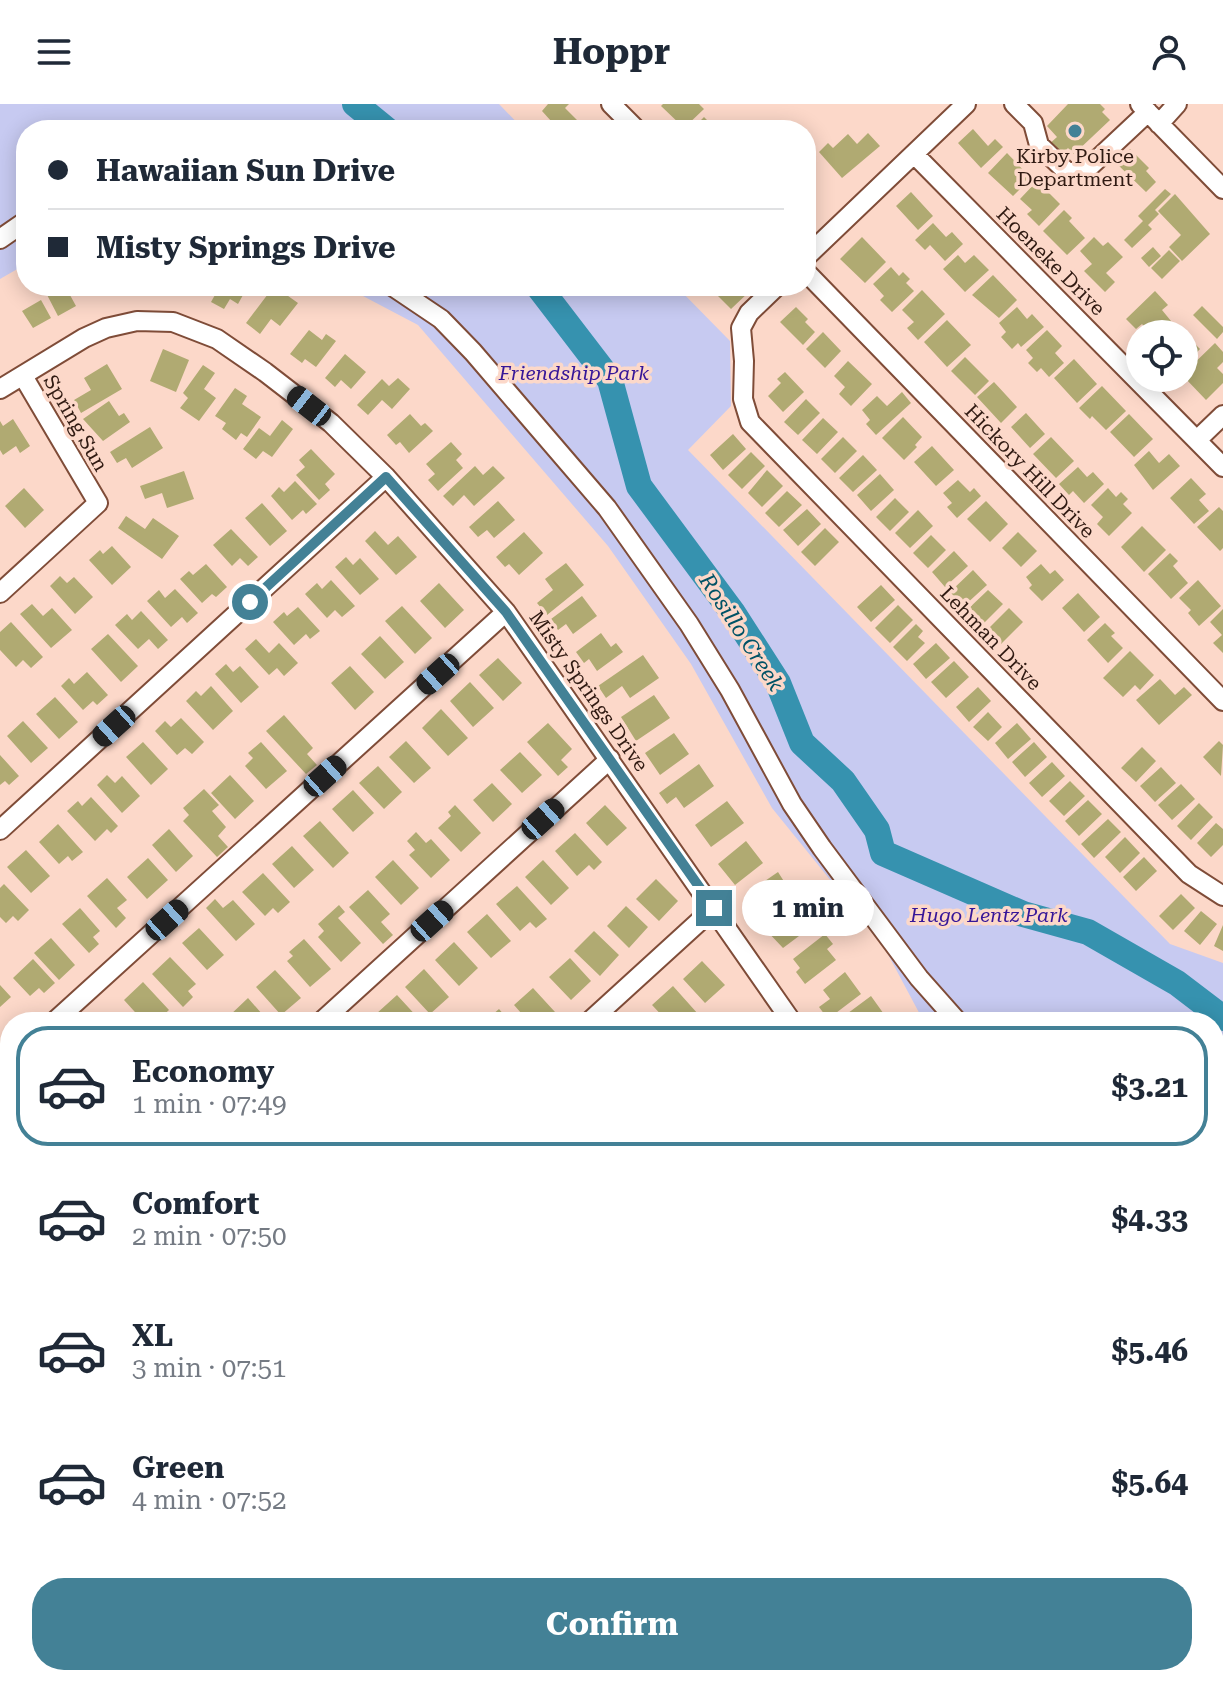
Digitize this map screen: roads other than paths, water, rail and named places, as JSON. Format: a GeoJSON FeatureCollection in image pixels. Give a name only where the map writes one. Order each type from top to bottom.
{"type":"FeatureCollection","features":[{"type":"Feature","properties":{"kind":"street"},"geometry":{"type":"LineString","coordinates":[[611,104],[627,120]]}},
{"type":"Feature","properties":{"kind":"street"},"geometry":{"type":"LineString","coordinates":[[816,247],[966,104]]}},
{"type":"Feature","properties":{"kind":"street"},"geometry":{"type":"LineString","coordinates":[[1014,104],[1033,123],[1039,145],[1072,173],[1086,170],[1149,113],[1177,104]]}},
{"type":"Feature","properties":{"kind":"street"},"geometry":{"type":"LineString","coordinates":[[1149,113],[1223,189]]}},
{"type":"Feature","properties":{"kind":"street","name":"Hoeneke Drive"},"geometry":{"type":"LineString","coordinates":[[914,154],[1223,467]]}},
{"type":"Feature","properties":{"kind":"street","name":"Hickory Hill Drive"},"geometry":{"type":"LineString","coordinates":[[816,282],[1223,701]]}},
{"type":"Feature","properties":{"kind":"street"},"geometry":{"type":"LineString","coordinates":[[407,296],[441,319],[473,352],[607,508],[689,624],[814,837],[919,978],[949,1012]]}},
{"type":"Feature","properties":{"kind":"street","name":"Lehman Drive"},"geometry":{"type":"LineString","coordinates":[[767,296],[749,313],[741,328],[743,399],[750,422],[1189,874],[1223,896]]}},
{"type":"Feature","properties":{"kind":"street","name":"Misty Springs Drive"},"geometry":{"type":"LineString","coordinates":[[0,389],[106,328],[137,321],[173,322],[217,339],[331,423],[386,477],[506,612],[785,1012]]}},
{"type":"Feature","properties":{"kind":"street","name":"Spring Sun"},"geometry":{"type":"LineString","coordinates":[[0,593],[98,503],[23,376]]}},
{"type":"Feature","properties":{"kind":"street"},"geometry":{"type":"LineString","coordinates":[[1197,440],[1223,415]]}},
{"type":"Feature","properties":{"kind":"street"},"geometry":{"type":"LineString","coordinates":[[0,830],[386,477]]}},
{"type":"Feature","properties":{"kind":"street"},"geometry":{"type":"LineString","coordinates":[[65,1012],[506,612]]}},
{"type":"Feature","properties":{"kind":"street"},"geometry":{"type":"LineString","coordinates":[[332,1012],[610,759]]}},
{"type":"Feature","properties":{"kind":"street"},"geometry":{"type":"LineString","coordinates":[[600,1012],[714,908]]}},
{"type":"Feature","properties":{"kind":"waterway","name":"Rosillo Creek"},"geometry":{"type":"LineString","coordinates":[[355,104],[375,120]]}},
{"type":"Feature","properties":{"kind":"waterway","name":"Rosillo Creek"},"geometry":{"type":"LineString","coordinates":[[546,296],[610,380],[639,486],[733,613],[778,683],[802,743],[843,781],[877,830],[883,853],[1023,914],[1088,932],[1177,983],[1215,1012]]}},
{"type":"Feature","properties":{"kind":"place","name":"Kirby Police Department"},"geometry":{"type":"Point","coordinates":[1075,131]}},
{"type":"Feature","properties":{"kind":"park label","name":"Friendship Park"},"geometry":{"type":"Point","coordinates":[574,373]}},
{"type":"Feature","properties":{"kind":"park label","name":"Hugo Lentz Park"},"geometry":{"type":"Point","coordinates":[989,915]}}]}
